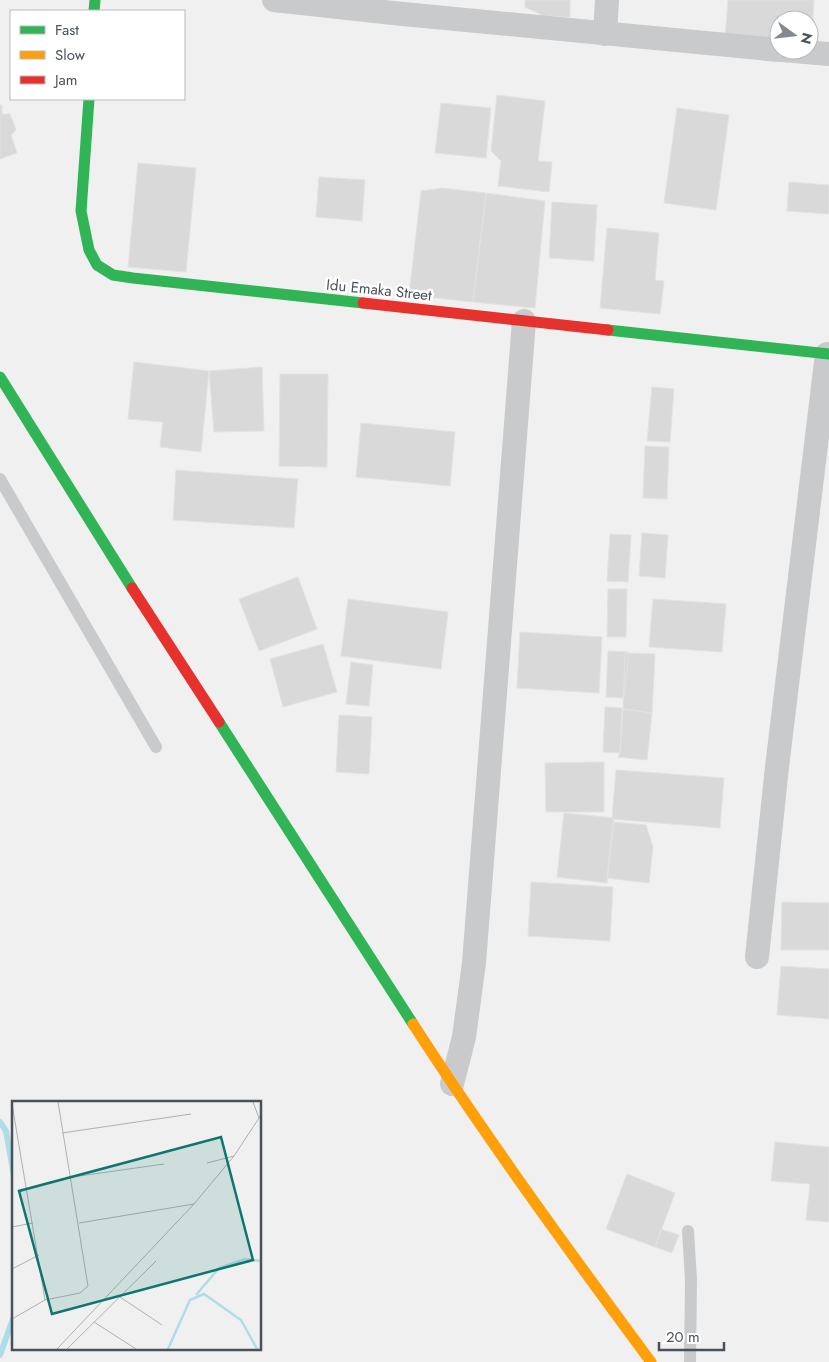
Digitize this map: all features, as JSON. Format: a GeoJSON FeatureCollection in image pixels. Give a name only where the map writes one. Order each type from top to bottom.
{"type":"FeatureCollection","features":[{"type":"Feature","properties":{"kind":"main road","name":"Idu Emaka Street"},"geometry":{"type":"LineString","coordinates":[[88,100],[81,211],[89,250],[97,265],[113,275],[828,354]]}},
{"type":"Feature","properties":{"kind":"main road"},"geometry":{"type":"LineString","coordinates":[[0,377],[118,565],[452,1084],[546,1219],[651,1362]]}},
{"type":"Feature","properties":{"kind":"street"},"geometry":{"type":"LineString","coordinates":[[274,0],[392,7],[605,34],[769,49]]}},
{"type":"Feature","properties":{"kind":"street"},"geometry":{"type":"LineString","coordinates":[[605,34],[607,0]]}},
{"type":"Feature","properties":{"kind":"street"},"geometry":{"type":"LineString","coordinates":[[452,1084],[464,1037],[474,963],[524,321]]}},
{"type":"Feature","properties":{"kind":"street"},"geometry":{"type":"LineString","coordinates":[[757,957],[776,768],[828,354]]}},
{"type":"Feature","properties":{"kind":"lane"},"geometry":{"type":"LineString","coordinates":[[0,479],[156,747]]}},
{"type":"Feature","properties":{"kind":"lane"},"geometry":{"type":"LineString","coordinates":[[688,1231],[691,1280],[690,1362]]}},
{"type":"Feature","properties":{"kind":"building"},"geometry":{"type":"Polygon","coordinates":[[[525,0],[570,0],[570,17],[544,16],[525,7],[525,0]]]}},
{"type":"Feature","properties":{"kind":"building"},"geometry":{"type":"Polygon","coordinates":[[[728,0],[814,0],[813,10],[769,10],[769,42],[725,38],[728,0]]]}},
{"type":"Feature","properties":{"kind":"building"},"geometry":{"type":"Polygon","coordinates":[[[497,95],[545,101],[538,161],[552,162],[549,192],[498,186],[501,161],[491,151],[497,95]]]}},
{"type":"Feature","properties":{"kind":"building"},"geometry":{"type":"Polygon","coordinates":[[[441,103],[491,108],[486,158],[435,153],[441,103]]]}},
{"type":"Feature","properties":{"kind":"building"},"geometry":{"type":"Polygon","coordinates":[[[0,105],[2,105],[2,114],[10,114],[16,130],[11,135],[17,153],[0,159],[0,105]]]}},
{"type":"Feature","properties":{"kind":"building"},"geometry":{"type":"Polygon","coordinates":[[[677,108],[729,115],[716,210],[664,203],[677,108]]]}},
{"type":"Feature","properties":{"kind":"building"},"geometry":{"type":"Polygon","coordinates":[[[138,163],[196,168],[186,272],[128,267],[138,163]]]}},
{"type":"Feature","properties":{"kind":"building"},"geometry":{"type":"Polygon","coordinates":[[[319,177],[365,180],[362,221],[316,217],[319,177]]]}},
{"type":"Feature","properties":{"kind":"building"},"geometry":{"type":"Polygon","coordinates":[[[789,182],[829,185],[829,214],[787,211],[789,182]]]}},
{"type":"Feature","properties":{"kind":"building"},"geometry":{"type":"Polygon","coordinates":[[[442,188],[486,193],[473,302],[409,295],[421,191],[442,188]]]}},
{"type":"Feature","properties":{"kind":"building"},"geometry":{"type":"Polygon","coordinates":[[[486,193],[545,201],[535,308],[473,302],[486,193]]]}},
{"type":"Feature","properties":{"kind":"building"},"geometry":{"type":"Polygon","coordinates":[[[552,202],[597,205],[594,261],[549,258],[552,202]]]}},
{"type":"Feature","properties":{"kind":"building"},"geometry":{"type":"Polygon","coordinates":[[[607,228],[659,233],[655,280],[664,281],[660,314],[600,308],[607,228]]]}},
{"type":"Feature","properties":{"kind":"building"},"geometry":{"type":"Polygon","coordinates":[[[134,362],[209,371],[201,452],[160,447],[163,422],[128,419],[134,362]]]}},
{"type":"Feature","properties":{"kind":"building"},"geometry":{"type":"Polygon","coordinates":[[[262,367],[264,431],[214,432],[209,371],[262,367]]]}},
{"type":"Feature","properties":{"kind":"building"},"geometry":{"type":"Polygon","coordinates":[[[280,374],[328,374],[327,467],[279,466],[280,374]]]}},
{"type":"Feature","properties":{"kind":"building"},"geometry":{"type":"Polygon","coordinates":[[[652,387],[674,389],[670,442],[647,441],[652,387]]]}},
{"type":"Feature","properties":{"kind":"building"},"geometry":{"type":"Polygon","coordinates":[[[361,423],[455,432],[450,486],[356,477],[361,423]]]}},
{"type":"Feature","properties":{"kind":"building"},"geometry":{"type":"Polygon","coordinates":[[[645,446],[669,447],[667,499],[643,498],[645,446]]]}},
{"type":"Feature","properties":{"kind":"building"},"geometry":{"type":"Polygon","coordinates":[[[176,470],[298,479],[294,528],[173,520],[176,470]]]}},
{"type":"Feature","properties":{"kind":"building"},"geometry":{"type":"Polygon","coordinates":[[[642,533],[668,535],[665,578],[639,576],[642,533]]]}},
{"type":"Feature","properties":{"kind":"building"},"geometry":{"type":"Polygon","coordinates":[[[610,534],[631,535],[628,582],[607,581],[610,534]]]}},
{"type":"Feature","properties":{"kind":"building"},"geometry":{"type":"Polygon","coordinates":[[[298,577],[317,629],[259,651],[239,599],[298,577]]]}},
{"type":"Feature","properties":{"kind":"building"},"geometry":{"type":"Polygon","coordinates":[[[608,589],[627,589],[626,637],[607,637],[608,589]]]}},
{"type":"Feature","properties":{"kind":"building"},"geometry":{"type":"Polygon","coordinates":[[[348,599],[448,612],[441,669],[341,656],[348,599]]]}},
{"type":"Feature","properties":{"kind":"building"},"geometry":{"type":"Polygon","coordinates":[[[653,599],[726,604],[722,652],[649,647],[653,599]]]}},
{"type":"Feature","properties":{"kind":"building"},"geometry":{"type":"Polygon","coordinates":[[[520,632],[602,637],[599,693],[517,688],[520,632]]]}},
{"type":"Feature","properties":{"kind":"building"},"geometry":{"type":"Polygon","coordinates":[[[323,644],[337,692],[283,707],[270,659],[323,644]]]}},
{"type":"Feature","properties":{"kind":"building"},"geometry":{"type":"Polygon","coordinates":[[[608,651],[629,652],[624,698],[606,697],[608,651]]]}},
{"type":"Feature","properties":{"kind":"building"},"geometry":{"type":"Polygon","coordinates":[[[625,653],[655,654],[652,713],[623,709],[625,653]]]}},
{"type":"Feature","properties":{"kind":"building"},"geometry":{"type":"Polygon","coordinates":[[[351,662],[373,665],[369,706],[346,704],[351,662]]]}},
{"type":"Feature","properties":{"kind":"building"},"geometry":{"type":"Polygon","coordinates":[[[605,707],[622,708],[620,753],[603,752],[605,707]]]}},
{"type":"Feature","properties":{"kind":"building"},"geometry":{"type":"Polygon","coordinates":[[[623,709],[652,713],[647,760],[618,757],[620,753],[623,709]]]}},
{"type":"Feature","properties":{"kind":"building"},"geometry":{"type":"Polygon","coordinates":[[[339,715],[372,717],[369,774],[336,772],[339,715]]]}},
{"type":"Feature","properties":{"kind":"building"},"geometry":{"type":"Polygon","coordinates":[[[604,762],[604,812],[546,812],[545,763],[604,762]]]}},
{"type":"Feature","properties":{"kind":"building"},"geometry":{"type":"Polygon","coordinates":[[[616,770],[724,778],[720,828],[612,819],[616,770]]]}},
{"type":"Feature","properties":{"kind":"building"},"geometry":{"type":"Polygon","coordinates":[[[564,813],[614,818],[607,883],[557,877],[564,813]]]}},
{"type":"Feature","properties":{"kind":"building"},"geometry":{"type":"Polygon","coordinates":[[[613,822],[646,825],[653,847],[649,883],[607,878],[613,822]]]}},
{"type":"Feature","properties":{"kind":"building"},"geometry":{"type":"Polygon","coordinates":[[[531,882],[613,887],[610,941],[528,936],[531,882]]]}},
{"type":"Feature","properties":{"kind":"building"},"geometry":{"type":"Polygon","coordinates":[[[782,902],[829,903],[829,950],[781,950],[782,902]]]}},
{"type":"Feature","properties":{"kind":"building"},"geometry":{"type":"Polygon","coordinates":[[[781,966],[829,969],[829,1019],[777,1015],[781,966]]]}},
{"type":"Feature","properties":{"kind":"building"},"geometry":{"type":"Polygon","coordinates":[[[775,1142],[829,1147],[829,1222],[806,1220],[810,1184],[771,1181],[775,1142]]]}},
{"type":"Feature","properties":{"kind":"building"},"geometry":{"type":"Polygon","coordinates":[[[627,1174],[675,1193],[655,1247],[606,1229],[627,1174]]]}},
{"type":"Feature","properties":{"kind":"building"},"geometry":{"type":"Polygon","coordinates":[[[661,1229],[679,1235],[672,1253],[655,1247],[661,1229]]]}},
{"type":"Feature","properties":{"kind":"waterway"},"geometry":{"type":"LineString","coordinates":[[0,1122],[6,1131],[12,1165]]}},
{"type":"Feature","properties":{"kind":"waterway"},"geometry":{"type":"LineString","coordinates":[[0,1355],[12,1322]]}},
{"type":"Feature","properties":{"kind":"traffic: fast"},"geometry":{"type":"LineString","coordinates":[[94,10],[95,0]]}},
{"type":"Feature","properties":{"kind":"traffic: fast"},"geometry":{"type":"LineString","coordinates":[[89,100],[81,211],[89,250],[97,265],[113,275],[133,278],[363,303]]}},
{"type":"Feature","properties":{"kind":"traffic: fast"},"geometry":{"type":"LineString","coordinates":[[608,330],[829,354]]}},
{"type":"Feature","properties":{"kind":"traffic: fast"},"geometry":{"type":"LineString","coordinates":[[0,377],[132,588]]}},
{"type":"Feature","properties":{"kind":"traffic: fast"},"geometry":{"type":"LineString","coordinates":[[219,722],[413,1024]]}},
{"type":"Feature","properties":{"kind":"traffic: slow"},"geometry":{"type":"LineString","coordinates":[[413,1024],[559,1237],[651,1362]]}},
{"type":"Feature","properties":{"kind":"traffic: jam"},"geometry":{"type":"LineString","coordinates":[[363,303],[608,330]]}},
{"type":"Feature","properties":{"kind":"traffic: jam"},"geometry":{"type":"LineString","coordinates":[[132,588],[219,722]]}}]}
